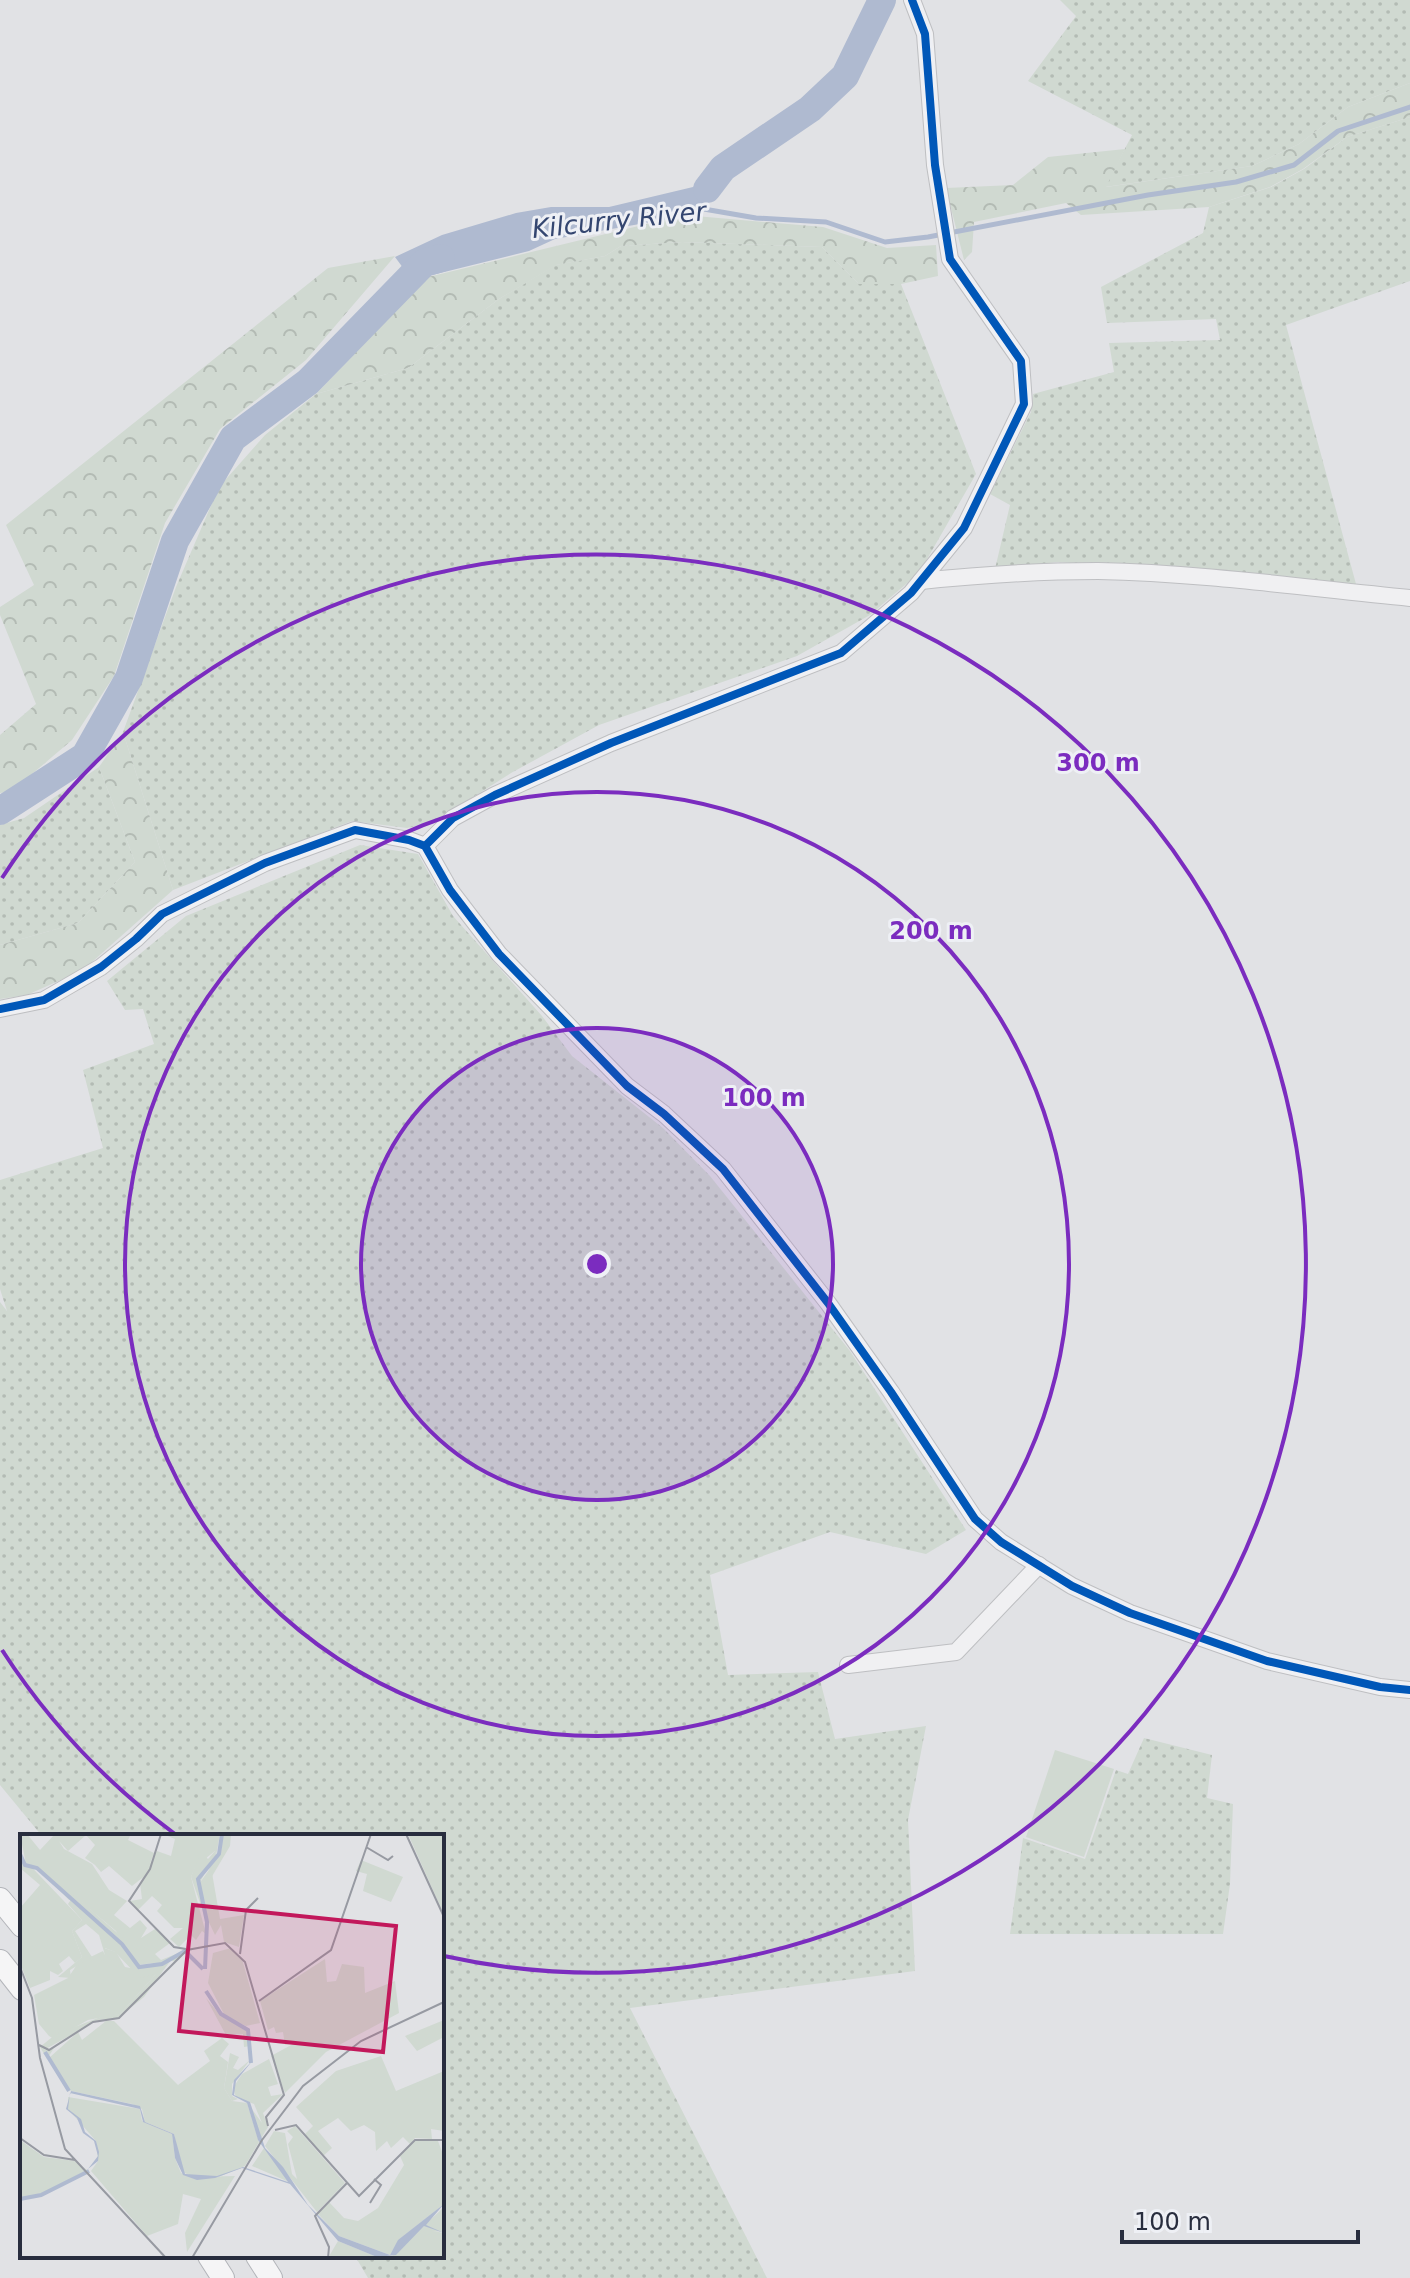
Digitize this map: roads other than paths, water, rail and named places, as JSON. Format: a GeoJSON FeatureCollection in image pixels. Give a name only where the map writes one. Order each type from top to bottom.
{"type":"FeatureCollection","features":[{"type":"Feature","properties":{"kind":"highway"},"geometry":{"type":"LineString","coordinates":[[0,1899],[20,1924]]}},
{"type":"Feature","properties":{"kind":"highway"},"geometry":{"type":"LineString","coordinates":[[0,1961],[20,1986]]}},
{"type":"Feature","properties":{"kind":"highway"},"geometry":{"type":"LineString","coordinates":[[210,2258],[223,2278]]}},
{"type":"Feature","properties":{"kind":"highway"},"geometry":{"type":"LineString","coordinates":[[258,2258],[271,2278]]}},
{"type":"Feature","properties":{"kind":"street"},"geometry":{"type":"LineString","coordinates":[[425,846],[453,818],[495,795],[611,743],[841,653],[911,593],[964,528],[1024,404],[1021,361],[950,259],[940,209],[925,34],[913,1]]}},
{"type":"Feature","properties":{"kind":"street"},"geometry":{"type":"LineString","coordinates":[[921,581],[1099,571],[1204,577],[1410,598]]}},
{"type":"Feature","properties":{"kind":"street"},"geometry":{"type":"LineString","coordinates":[[0,1009],[44,1000],[101,967],[162,914],[265,863],[355,830],[425,846],[450,890],[499,954],[627,1086],[664,1114],[723,1169],[828,1303],[975,1519],[1001,1542],[1072,1586],[1130,1613],[1267,1661],[1380,1687],[1410,1690]]}},
{"type":"Feature","properties":{"kind":"street"},"geometry":{"type":"LineString","coordinates":[[848,1665],[956,1652],[1039,1565]]}},
{"type":"Feature","properties":{"kind":"water"},"geometry":{"type":"Polygon","coordinates":[[[728,156],[736,168],[696,214],[555,239],[529,251],[412,280],[395,257],[442,235],[516,213],[551,207],[609,207],[693,187],[728,156]]]}},
{"type":"Feature","properties":{"kind":"waterway"},"geometry":{"type":"LineString","coordinates":[[707,189],[723,168],[810,109],[845,76],[882,0]]}},
{"type":"Feature","properties":{"kind":"waterway","name":"Kilcurry River"},"geometry":{"type":"LineString","coordinates":[[698,208],[756,218],[826,222],[885,242],[928,237],[1148,195],[1236,182],[1294,165],[1338,131],[1410,107]]}},
{"type":"Feature","properties":{"kind":"waterway","name":"Kilcurry River"},"geometry":{"type":"LineString","coordinates":[[0,811],[85,756],[129,678],[175,541],[233,438],[308,382],[424,263],[441,258]]}}]}
